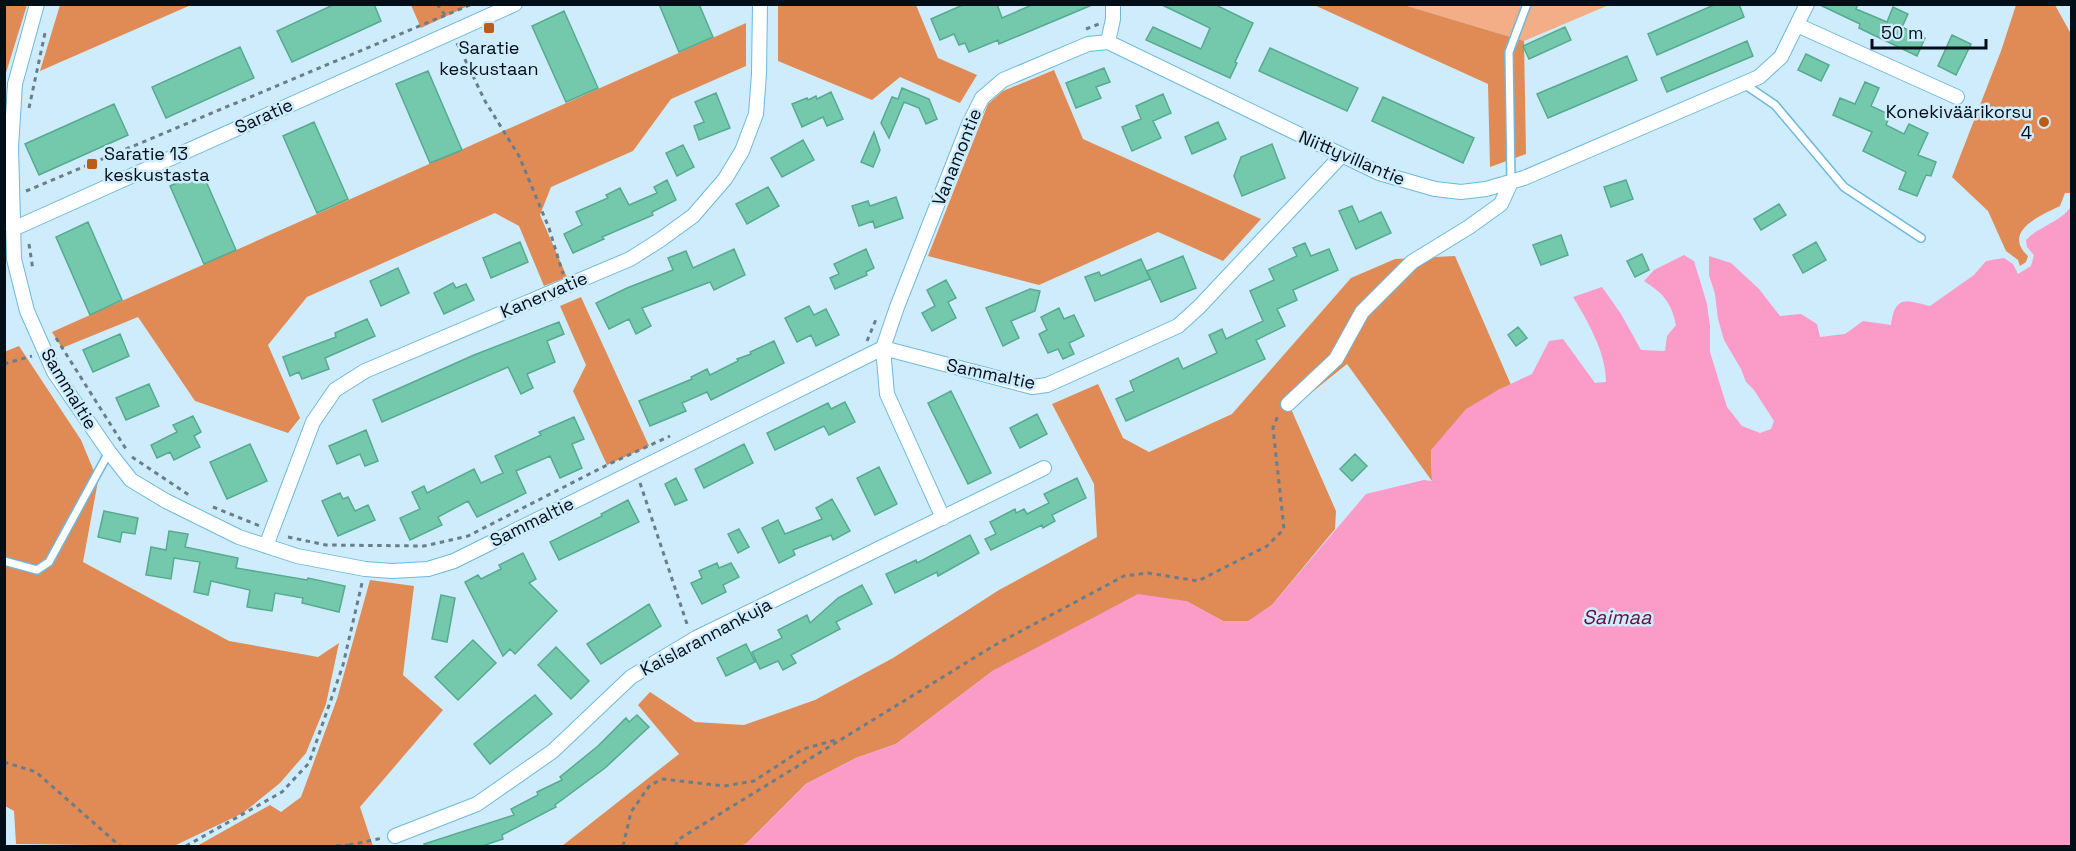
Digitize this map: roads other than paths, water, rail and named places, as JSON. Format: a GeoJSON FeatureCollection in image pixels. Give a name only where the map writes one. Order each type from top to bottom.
{"type":"FeatureCollection","features":[{"type":"Feature","properties":{"kind":"street","name":"Sammaltie"},"geometry":{"type":"LineString","coordinates":[[37,4],[15,84],[11,147],[14,259],[24,301],[54,372],[131,480],[166,501],[239,537],[297,556],[365,569],[392,571],[428,569],[454,561],[883,348],[1032,387],[1047,385],[1178,326],[1199,307],[1341,156]]}},
{"type":"Feature","properties":{"kind":"street","name":"Saratie"},"geometry":{"type":"LineString","coordinates":[[13,228],[516,4]]}},
{"type":"Feature","properties":{"kind":"street","name":"Kanervatie"},"geometry":{"type":"LineString","coordinates":[[266,546],[313,422],[334,390],[365,371],[630,259],[693,216],[725,178],[742,151],[756,114],[760,4]]}},
{"type":"Feature","properties":{"kind":"street"},"geometry":{"type":"LineString","coordinates":[[1108,42],[1113,19],[1113,4]]}},
{"type":"Feature","properties":{"kind":"street","name":"Niittyvillantie"},"geometry":{"type":"LineString","coordinates":[[1108,42],[1379,173],[1435,189],[1461,192],[1486,189],[1524,178],[1759,77],[1781,57],[1807,4]]}},
{"type":"Feature","properties":{"kind":"street"},"geometry":{"type":"LineString","coordinates":[[1797,25],[1957,97]]}},
{"type":"Feature","properties":{"kind":"street","name":"Vanamontie"},"geometry":{"type":"LineString","coordinates":[[883,348],[956,156],[982,98],[1003,80],[1088,44],[1108,42]]}},
{"type":"Feature","properties":{"kind":"street"},"geometry":{"type":"LineString","coordinates":[[1288,404],[1336,358],[1362,312],[1412,262],[1501,204],[1511,182]]}},
{"type":"Feature","properties":{"kind":"street"},"geometry":{"type":"LineString","coordinates":[[883,348],[887,394],[943,518]]}},
{"type":"Feature","properties":{"kind":"street","name":"Kaislarannankuja"},"geometry":{"type":"LineString","coordinates":[[395,836],[477,804],[553,751],[630,677],[692,640],[1044,468]]}},
{"type":"Feature","properties":{"kind":"lane"},"geometry":{"type":"LineString","coordinates":[[1511,182],[1509,52],[1527,4]]}},
{"type":"Feature","properties":{"kind":"lane"},"geometry":{"type":"LineString","coordinates":[[1744,84],[1775,105],[1844,187],[1921,238]]}},
{"type":"Feature","properties":{"kind":"lane"},"geometry":{"type":"LineString","coordinates":[[4,561],[37,570],[49,562],[109,452]]}},
{"type":"Feature","properties":{"kind":"water","name":"Saimaa"},"geometry":{"type":"Polygon","coordinates":[[[2071,206],[2071,846],[741,846],[747,843],[806,784],[856,758],[896,744],[994,670],[1138,594],[1186,601],[1223,621],[1248,621],[1272,605],[1366,494],[1424,480],[1432,481],[1431,450],[1466,409],[1532,374],[1549,341],[1563,339],[1595,383],[1606,382],[1600,349],[1573,297],[1602,287],[1621,314],[1641,350],[1665,351],[1667,336],[1676,325],[1674,317],[1666,299],[1644,281],[1654,270],[1684,255],[1694,261],[1707,304],[1710,352],[1727,407],[1742,426],[1760,433],[1771,429],[1774,421],[1754,390],[1746,382],[1724,340],[1709,275],[1709,256],[1731,263],[1759,289],[1780,316],[1801,314],[1817,324],[1820,337],[1845,334],[1863,321],[1891,325],[1895,309],[1903,302],[1930,306],[1974,275],[1986,261],[2004,258],[2013,264],[2018,274],[2031,266],[2034,255],[2027,247],[2026,240],[2063,215],[2071,206]]]}},
{"type":"Feature","properties":{"kind":"place","name":"Saratie keskustaan"},"geometry":{"type":"Point","coordinates":[489,28]}},
{"type":"Feature","properties":{"kind":"place","name":"Konekiväärikorsu 4"},"geometry":{"type":"Point","coordinates":[2044,122]}},
{"type":"Feature","properties":{"kind":"place","name":"Saratie 13 keskustasta"},"geometry":{"type":"Point","coordinates":[92,164]}}]}
